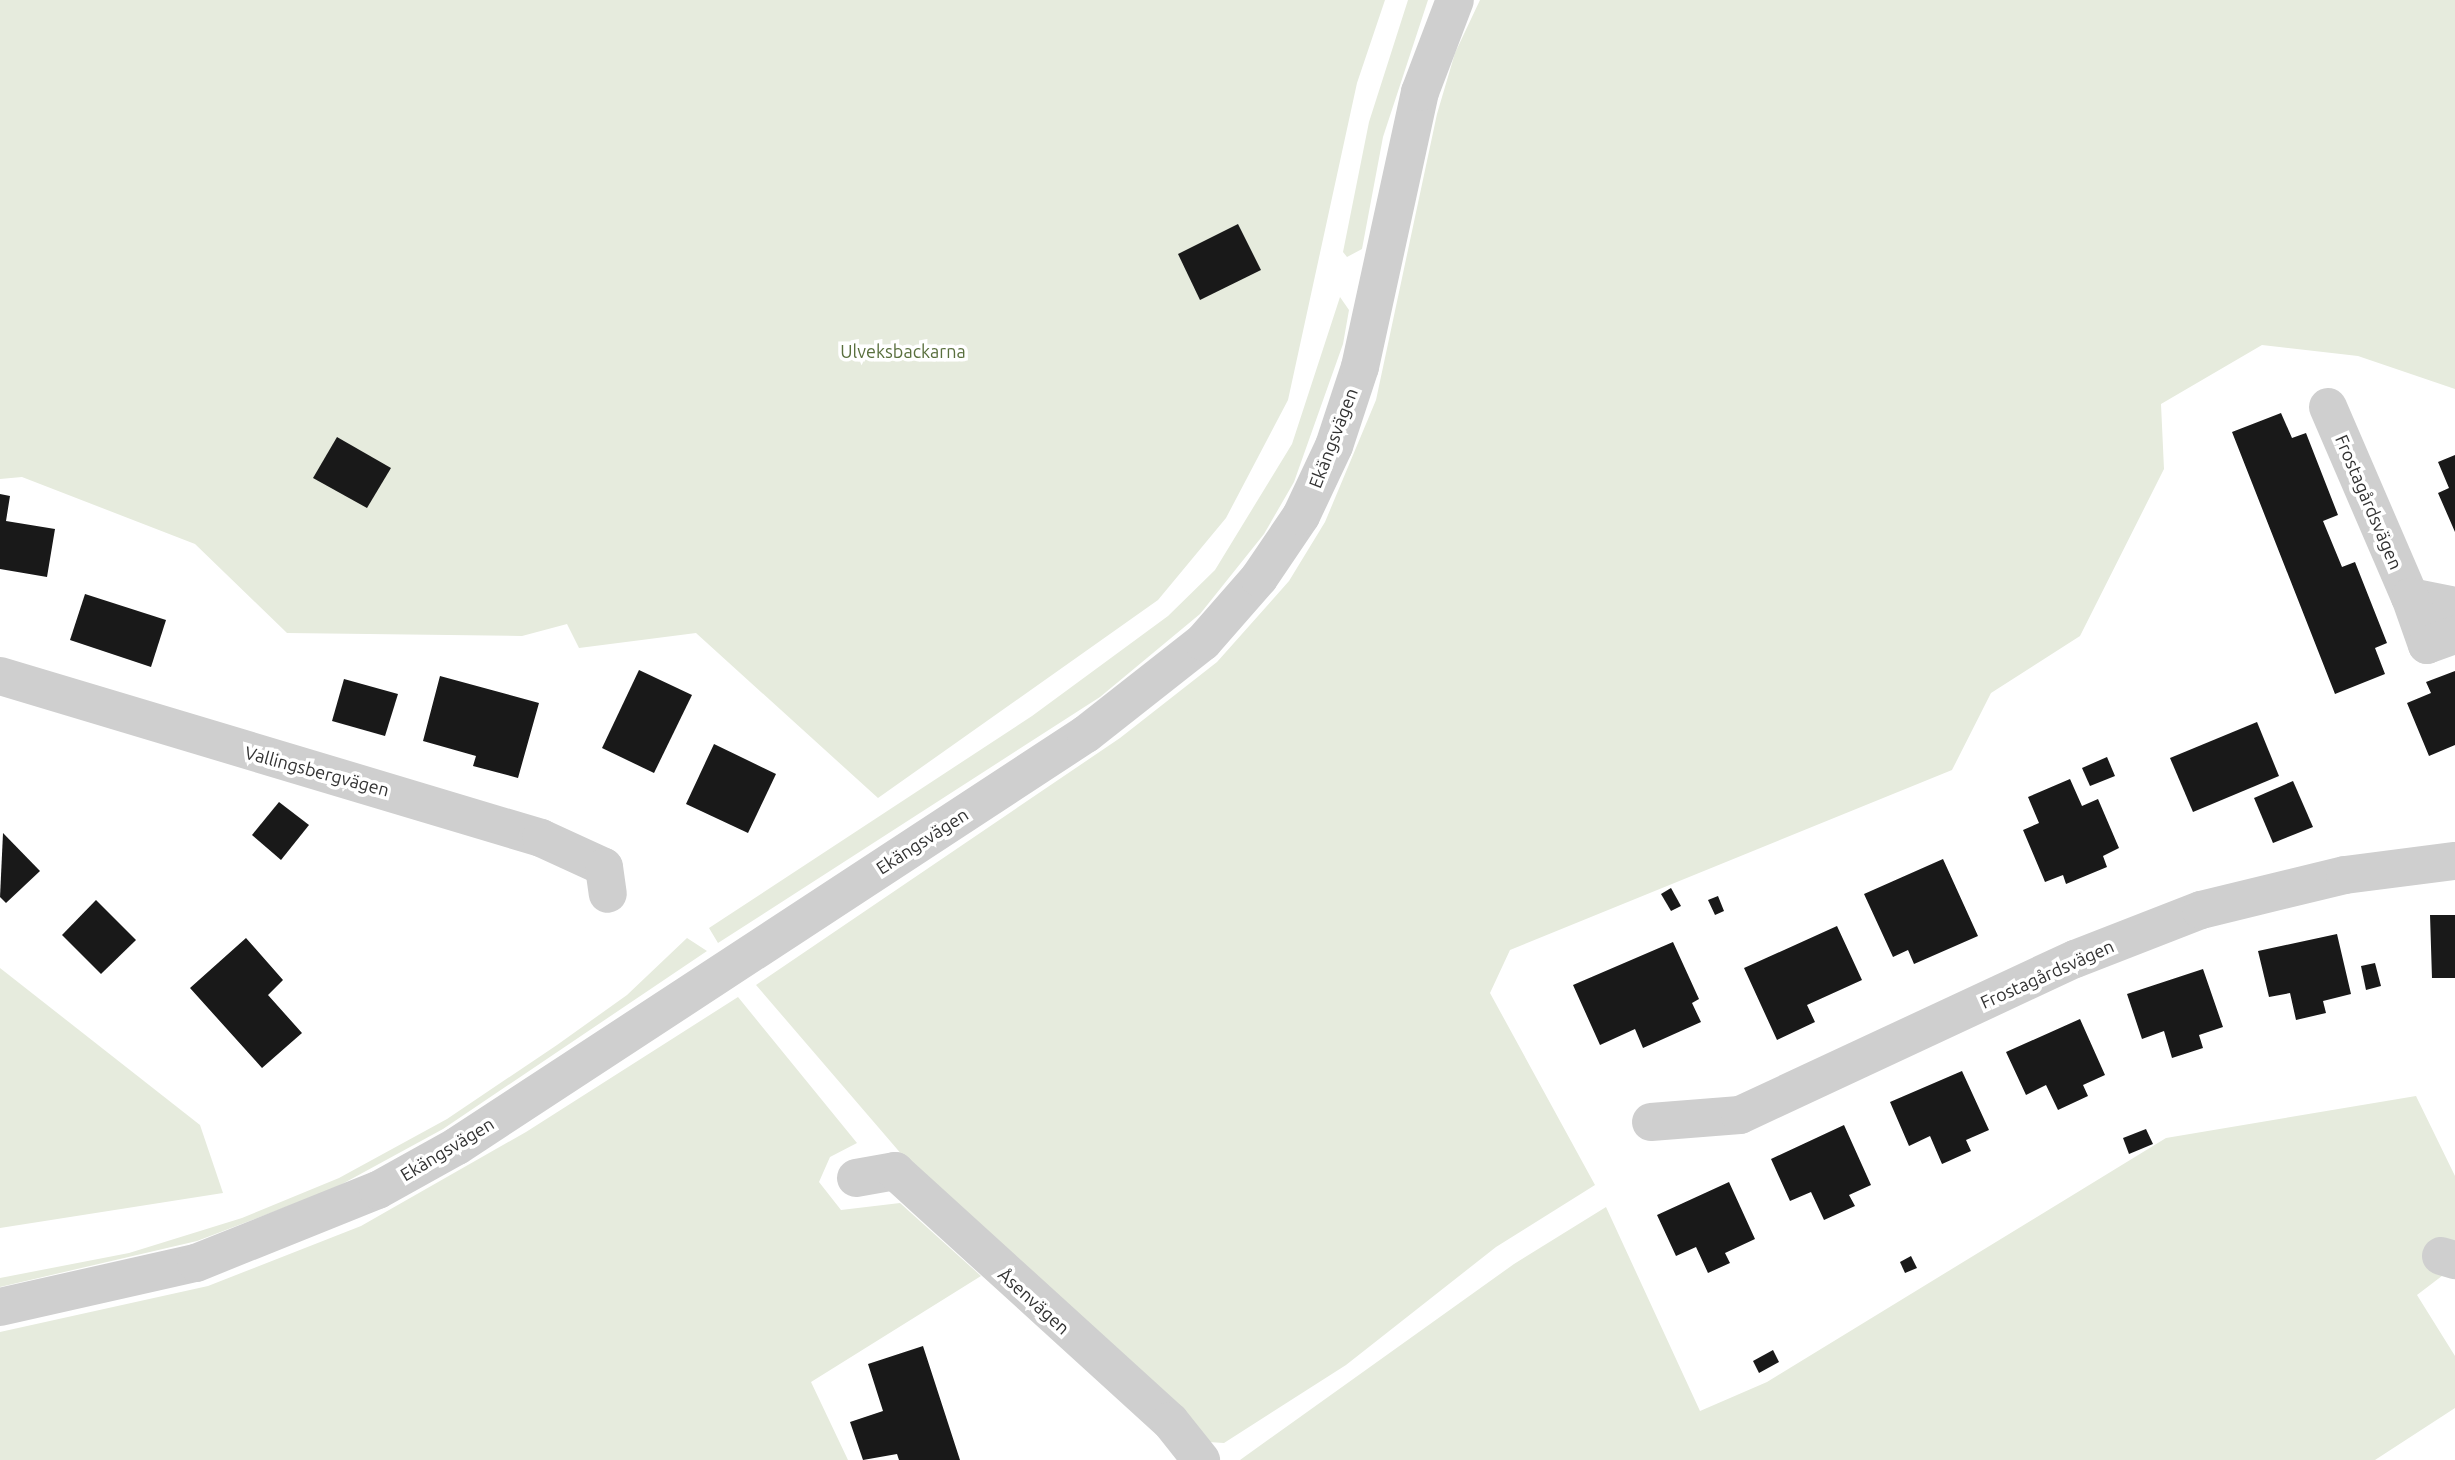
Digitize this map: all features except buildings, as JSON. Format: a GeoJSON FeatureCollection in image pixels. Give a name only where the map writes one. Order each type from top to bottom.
{"type":"FeatureCollection","features":[{"type":"Feature","properties":{"kind":"street","name":"Ekängsvägen"},"geometry":{"type":"LineString","coordinates":[[0,1307],[196,1263],[378,1190],[511,1110],[1086,734],[1203,642],[1259,578],[1301,516],[1334,446],[1360,367],[1420,92],[1455,0]]}},
{"type":"Feature","properties":{"kind":"street","name":"Frostagårdsvägen"},"geometry":{"type":"LineString","coordinates":[[2328,407],[2410,597],[2427,645],[2455,635]]}},
{"type":"Feature","properties":{"kind":"street"},"geometry":{"type":"LineString","coordinates":[[2410,597],[2455,606]]}},
{"type":"Feature","properties":{"kind":"street","name":"Vallingsbergvägen"},"geometry":{"type":"LineString","coordinates":[[0,676],[541,838],[604,867],[608,894]]}},
{"type":"Feature","properties":{"kind":"street","name":"Frostagårdsvägen"},"geometry":{"type":"LineString","coordinates":[[1651,1122],[1740,1115],[2075,959],[2201,910],[2345,875],[2455,861]]}},
{"type":"Feature","properties":{"kind":"street","name":"Åsenvägen"},"geometry":{"type":"LineString","coordinates":[[856,1178],[895,1171],[1170,1420],[1200,1460]]}},
{"type":"Feature","properties":{"kind":"green space","name":"Ulveksbackarna"},"geometry":{"type":"Polygon","coordinates":[[[0,0],[1385,0],[1357,83],[1288,400],[1226,518],[1158,600],[878,798],[696,633],[579,648],[567,624],[522,636],[287,633],[195,544],[22,477],[0,479],[0,0]]]}},
{"type":"Feature","properties":{"kind":"green space"},"geometry":{"type":"Polygon","coordinates":[[[1408,0],[1428,0],[1383,137],[1362,249],[1347,257],[1343,252],[1369,122],[1408,0]]]}},
{"type":"Feature","properties":{"kind":"green space"},"geometry":{"type":"Polygon","coordinates":[[[1480,0],[2455,0],[2455,389],[2358,356],[2262,345],[2161,404],[2164,469],[2080,636],[1991,693],[1952,770],[1510,950],[1490,993],[1595,1185],[1496,1247],[1346,1365],[1224,1443],[1208,1442],[952,1213],[756,985],[1120,738],[1217,662],[1289,581],[1325,522],[1376,400],[1437,114],[1455,53],[1480,0]]]}},
{"type":"Feature","properties":{"kind":"green space"},"geometry":{"type":"Polygon","coordinates":[[[1340,297],[1349,310],[1343,344],[1294,482],[1264,534],[1200,614],[1100,697],[718,943],[709,928],[1032,716],[1168,616],[1215,570],[1292,444],[1340,297]]]}},
{"type":"Feature","properties":{"kind":"green space"},"geometry":{"type":"Polygon","coordinates":[[[687,938],[707,951],[443,1129],[333,1189],[197,1241],[0,1287],[0,1278],[129,1253],[242,1218],[339,1178],[447,1119],[557,1045],[627,995],[687,938]]]}},
{"type":"Feature","properties":{"kind":"green space"},"geometry":{"type":"Polygon","coordinates":[[[0,968],[200,1125],[223,1193],[0,1228],[0,968]]]}},
{"type":"Feature","properties":{"kind":"green space"},"geometry":{"type":"Polygon","coordinates":[[[738,997],[857,1143],[830,1157],[819,1182],[841,1210],[900,1203],[981,1276],[811,1382],[848,1460],[0,1460],[0,1332],[208,1286],[361,1226],[526,1132],[738,997]]]}},
{"type":"Feature","properties":{"kind":"green space"},"geometry":{"type":"Polygon","coordinates":[[[2416,1096],[2455,1176],[2455,1266],[2417,1295],[2455,1356],[2455,1408],[2375,1460],[1240,1460],[1514,1264],[1606,1207],[1700,1411],[1767,1382],[2166,1138],[2416,1096]]]}}]}
